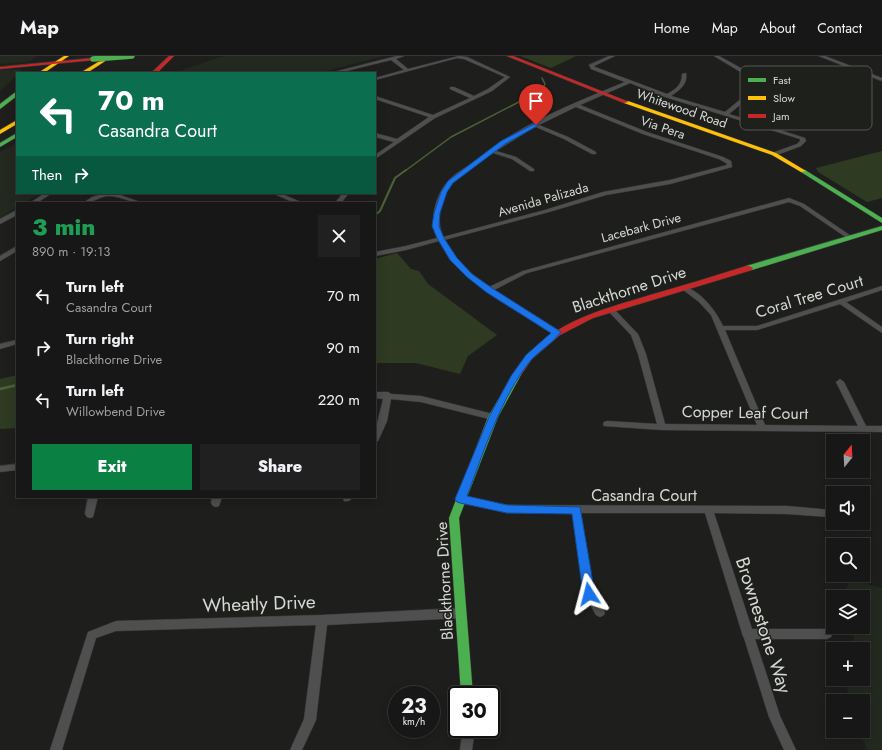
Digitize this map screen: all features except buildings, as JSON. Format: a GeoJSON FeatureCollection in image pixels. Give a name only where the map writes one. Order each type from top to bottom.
{"type":"FeatureCollection","features":[{"type":"Feature","properties":{"kind":"main road"},"geometry":{"type":"LineString","coordinates":[[44,72],[67,56]]}},
{"type":"Feature","properties":{"kind":"main road"},"geometry":{"type":"LineString","coordinates":[[85,72],[111,56]]}},
{"type":"Feature","properties":{"kind":"main road"},"geometry":{"type":"LineString","coordinates":[[100,72],[125,56]]}},
{"type":"Feature","properties":{"kind":"main road"},"geometry":{"type":"LineString","coordinates":[[0,68],[132,56]]}},
{"type":"Feature","properties":{"kind":"main road"},"geometry":{"type":"LineString","coordinates":[[155,72],[172,56]]}},
{"type":"Feature","properties":{"kind":"main road","name":"Whitewood Road"},"geometry":{"type":"LineString","coordinates":[[509,56],[602,94],[774,154],[799,168],[882,221]]}},
{"type":"Feature","properties":{"kind":"main road"},"geometry":{"type":"LineString","coordinates":[[0,65],[41,62],[57,63]]}},
{"type":"Feature","properties":{"kind":"main road"},"geometry":{"type":"LineString","coordinates":[[0,107],[16,94]]}},
{"type":"Feature","properties":{"kind":"main road"},"geometry":{"type":"LineString","coordinates":[[0,123],[16,114]]}},
{"type":"Feature","properties":{"kind":"main road"},"geometry":{"type":"LineString","coordinates":[[0,132],[16,123]]}},
{"type":"Feature","properties":{"kind":"main road"},"geometry":{"type":"LineString","coordinates":[[0,145],[16,136]]}},
{"type":"Feature","properties":{"kind":"main road","name":"Blackthorne Drive"},"geometry":{"type":"LineString","coordinates":[[466,686],[454,518],[460,499],[494,417],[516,376],[529,357],[557,332],[590,316],[882,228]]}},
{"type":"Feature","properties":{"kind":"street"},"geometry":{"type":"LineString","coordinates":[[336,72],[402,56]]}},
{"type":"Feature","properties":{"kind":"street"},"geometry":{"type":"LineString","coordinates":[[613,56],[591,65],[593,68],[667,96],[740,118]]}},
{"type":"Feature","properties":{"kind":"street"},"geometry":{"type":"LineString","coordinates":[[716,56],[740,70]]}},
{"type":"Feature","properties":{"kind":"street"},"geometry":{"type":"LineString","coordinates":[[821,56],[846,66]]}},
{"type":"Feature","properties":{"kind":"street"},"geometry":{"type":"LineString","coordinates":[[376,79],[457,57],[465,58],[508,77],[476,98],[433,117],[376,156]]}},
{"type":"Feature","properties":{"kind":"street"},"geometry":{"type":"LineString","coordinates":[[393,58],[408,71]]}},
{"type":"Feature","properties":{"kind":"street"},"geometry":{"type":"LineString","coordinates":[[667,96],[681,87],[685,80],[684,74]]}},
{"type":"Feature","properties":{"kind":"street"},"geometry":{"type":"LineString","coordinates":[[872,76],[882,80]]}},
{"type":"Feature","properties":{"kind":"street"},"geometry":{"type":"LineString","coordinates":[[557,332],[489,290],[470,276],[454,260],[440,238],[436,226],[437,213],[444,192],[450,182],[491,151],[536,125],[576,105],[629,82]]}},
{"type":"Feature","properties":{"kind":"street"},"geometry":{"type":"LineString","coordinates":[[452,88],[476,98]]}},
{"type":"Feature","properties":{"kind":"street"},"geometry":{"type":"LineString","coordinates":[[376,97],[433,117]]}},
{"type":"Feature","properties":{"kind":"street"},"geometry":{"type":"LineString","coordinates":[[726,114],[740,102]]}},
{"type":"Feature","properties":{"kind":"street","name":"Via Pera"},"geometry":{"type":"LineString","coordinates":[[576,105],[644,133],[721,158],[729,162],[730,166],[719,170]]}},
{"type":"Feature","properties":{"kind":"street"},"geometry":{"type":"LineString","coordinates":[[536,125],[566,138],[594,153]]}},
{"type":"Feature","properties":{"kind":"street"},"geometry":{"type":"LineString","coordinates":[[774,154],[799,145],[803,141],[802,138],[777,130]]}},
{"type":"Feature","properties":{"kind":"street"},"geometry":{"type":"LineString","coordinates":[[376,135],[397,142]]}},
{"type":"Feature","properties":{"kind":"street"},"geometry":{"type":"LineString","coordinates":[[491,151],[514,158],[532,170]]}},
{"type":"Feature","properties":{"kind":"street","name":"Avenida Palizada"},"geometry":{"type":"LineString","coordinates":[[376,254],[547,211],[605,193],[670,182],[719,170]]}},
{"type":"Feature","properties":{"kind":"street"},"geometry":{"type":"LineString","coordinates":[[35,202],[48,194]]}},
{"type":"Feature","properties":{"kind":"street"},"geometry":{"type":"LineString","coordinates":[[88,202],[102,194]]}},
{"type":"Feature","properties":{"kind":"street"},"geometry":{"type":"LineString","coordinates":[[110,194],[137,202]]}},
{"type":"Feature","properties":{"kind":"street"},"geometry":{"type":"LineString","coordinates":[[278,194],[298,202]]}},
{"type":"Feature","properties":{"kind":"street"},"geometry":{"type":"LineString","coordinates":[[339,202],[345,194]]}},
{"type":"Feature","properties":{"kind":"street","name":"Lacebark Drive"},"geometry":{"type":"LineString","coordinates":[[489,290],[525,272],[790,200],[802,205],[849,237]]}},
{"type":"Feature","properties":{"kind":"street"},"geometry":{"type":"LineString","coordinates":[[0,222],[16,213]]}},
{"type":"Feature","properties":{"kind":"street"},"geometry":{"type":"LineString","coordinates":[[0,259],[16,249]]}},
{"type":"Feature","properties":{"kind":"street"},"geometry":{"type":"LineString","coordinates":[[684,288],[701,300],[714,314],[762,427]]}},
{"type":"Feature","properties":{"kind":"street","name":"Coral Tree Court"},"geometry":{"type":"LineString","coordinates":[[720,328],[757,328],[882,288]]}},
{"type":"Feature","properties":{"kind":"street"},"geometry":{"type":"LineString","coordinates":[[842,302],[882,332]]}},
{"type":"Feature","properties":{"kind":"street"},"geometry":{"type":"LineString","coordinates":[[611,310],[634,334],[642,354],[662,426]]}},
{"type":"Feature","properties":{"kind":"street"},"geometry":{"type":"LineString","coordinates":[[0,347],[16,342]]}},
{"type":"Feature","properties":{"kind":"street"},"geometry":{"type":"LineString","coordinates":[[840,382],[864,429]]}},
{"type":"Feature","properties":{"kind":"street"},"geometry":{"type":"LineString","coordinates":[[376,395],[421,399],[494,417]]}},
{"type":"Feature","properties":{"kind":"street"},"geometry":{"type":"LineString","coordinates":[[376,437],[383,421],[388,395]]}},
{"type":"Feature","properties":{"kind":"street","name":"Copper Leaf Court"},"geometry":{"type":"LineString","coordinates":[[607,424],[882,429]]}},
{"type":"Feature","properties":{"kind":"street"},"geometry":{"type":"LineString","coordinates":[[0,469],[16,467]]}},
{"type":"Feature","properties":{"kind":"street"},"geometry":{"type":"LineString","coordinates":[[90,514],[93,498]]}},
{"type":"Feature","properties":{"kind":"street","name":"Casandra Court"},"geometry":{"type":"LineString","coordinates":[[460,499],[507,509],[787,510],[826,513]]}},
{"type":"Feature","properties":{"kind":"street"},"geometry":{"type":"LineString","coordinates":[[576,510],[589,594],[600,612]]}},
{"type":"Feature","properties":{"kind":"street","name":"Brownestone Way"},"geometry":{"type":"LineString","coordinates":[[708,510],[775,717],[790,750]]}},
{"type":"Feature","properties":{"kind":"street","name":"Wheatly Drive"},"geometry":{"type":"LineString","coordinates":[[56,750],[92,635],[116,626],[322,620],[461,613]]}},
{"type":"Feature","properties":{"kind":"street"},"geometry":{"type":"LineString","coordinates":[[296,750],[310,720],[322,620]]}},
{"type":"Feature","properties":{"kind":"street"},"geometry":{"type":"LineString","coordinates":[[747,634],[826,634]]}},
{"type":"Feature","properties":{"kind":"street"},"geometry":{"type":"LineString","coordinates":[[466,750],[468,738]]}},
{"type":"Feature","properties":{"kind":"shaded area"},"geometry":{"type":"Polygon","coordinates":[[[0,56],[37,56],[30,61],[0,64],[0,56]]]}},
{"type":"Feature","properties":{"kind":"shaded area"},"geometry":{"type":"Polygon","coordinates":[[[384,56],[322,72],[178,72],[220,57],[384,56]]]}},
{"type":"Feature","properties":{"kind":"shaded area"},"geometry":{"type":"Polygon","coordinates":[[[23,69],[16,72],[16,76],[0,91],[0,70],[23,69]]]}},
{"type":"Feature","properties":{"kind":"shaded area"},"geometry":{"type":"Polygon","coordinates":[[[16,144],[16,194],[39,194],[26,202],[16,202],[16,208],[0,217],[0,152],[16,144]]]}},
{"type":"Feature","properties":{"kind":"shaded area"},"geometry":{"type":"Polygon","coordinates":[[[849,582],[858,582],[882,588],[882,750],[867,750],[863,738],[870,738],[870,694],[849,694],[846,686],[870,686],[870,642],[854,642],[853,634],[870,634],[870,590],[846,590],[849,582]]]}},
{"type":"Feature","properties":{"kind":"green space"},"geometry":{"type":"Polygon","coordinates":[[[520,56],[576,56],[551,68],[520,56]]]}},
{"type":"Feature","properties":{"kind":"green space"},"geometry":{"type":"Polygon","coordinates":[[[882,151],[882,198],[867,202],[818,172],[816,168],[882,151]]]}},
{"type":"Feature","properties":{"kind":"green space"},"geometry":{"type":"Polygon","coordinates":[[[397,253],[411,269],[419,271],[428,284],[497,335],[468,356],[460,374],[416,363],[376,363],[376,259],[397,253]]]}},
{"type":"Feature","properties":{"kind":"green space"},"geometry":{"type":"Polygon","coordinates":[[[16,375],[16,428],[0,429],[0,379],[16,375]]]}},
{"type":"Feature","properties":{"kind":"waterway"},"geometry":{"type":"LineString","coordinates":[[405,171],[451,137],[542,90],[545,84],[542,78]]}},
{"type":"Feature","properties":{"kind":"waterway"},"geometry":{"type":"LineString","coordinates":[[376,214],[380,211],[395,178],[406,170]]}},
{"type":"Feature","properties":{"kind":"waterway"},"geometry":{"type":"LineString","coordinates":[[0,389],[16,385]]}},
{"type":"Feature","properties":{"kind":"traffic: fast"},"geometry":{"type":"LineString","coordinates":[[93,59],[132,56]]}},
{"type":"Feature","properties":{"kind":"traffic: fast"},"geometry":{"type":"LineString","coordinates":[[0,107],[16,94]]}},
{"type":"Feature","properties":{"kind":"traffic: fast"},"geometry":{"type":"LineString","coordinates":[[0,145],[16,136]]}},
{"type":"Feature","properties":{"kind":"traffic: fast"},"geometry":{"type":"LineString","coordinates":[[803,171],[882,221]]}},
{"type":"Feature","properties":{"kind":"traffic: fast"},"geometry":{"type":"LineString","coordinates":[[749,268],[882,228]]}},
{"type":"Feature","properties":{"kind":"traffic: fast"},"geometry":{"type":"LineString","coordinates":[[466,686],[454,518],[493,417],[518,373]]}},
{"type":"Feature","properties":{"kind":"traffic: slow"},"geometry":{"type":"LineString","coordinates":[[43,72],[67,56]]}},
{"type":"Feature","properties":{"kind":"traffic: slow"},"geometry":{"type":"LineString","coordinates":[[85,72],[111,56]]}},
{"type":"Feature","properties":{"kind":"traffic: slow"},"geometry":{"type":"LineString","coordinates":[[626,102],[774,154],[803,171]]}},
{"type":"Feature","properties":{"kind":"traffic: slow"},"geometry":{"type":"LineString","coordinates":[[0,132],[16,123]]}},
{"type":"Feature","properties":{"kind":"traffic: jam"},"geometry":{"type":"LineString","coordinates":[[155,72],[172,56]]}},
{"type":"Feature","properties":{"kind":"traffic: jam"},"geometry":{"type":"LineString","coordinates":[[509,56],[626,102]]}},
{"type":"Feature","properties":{"kind":"traffic: jam"},"geometry":{"type":"LineString","coordinates":[[0,68],[93,59]]}},
{"type":"Feature","properties":{"kind":"traffic: jam"},"geometry":{"type":"LineString","coordinates":[[518,373],[529,357],[557,333],[590,316],[749,268]]}},
{"type":"Feature","properties":{"kind":"route"},"geometry":{"type":"LineString","coordinates":[[536,125],[503,143],[450,182],[444,192],[437,213],[436,226],[440,238],[454,260],[470,276],[489,290],[557,332],[529,357],[516,376],[494,417],[460,499],[507,509],[576,510],[589,594]]}}]}
